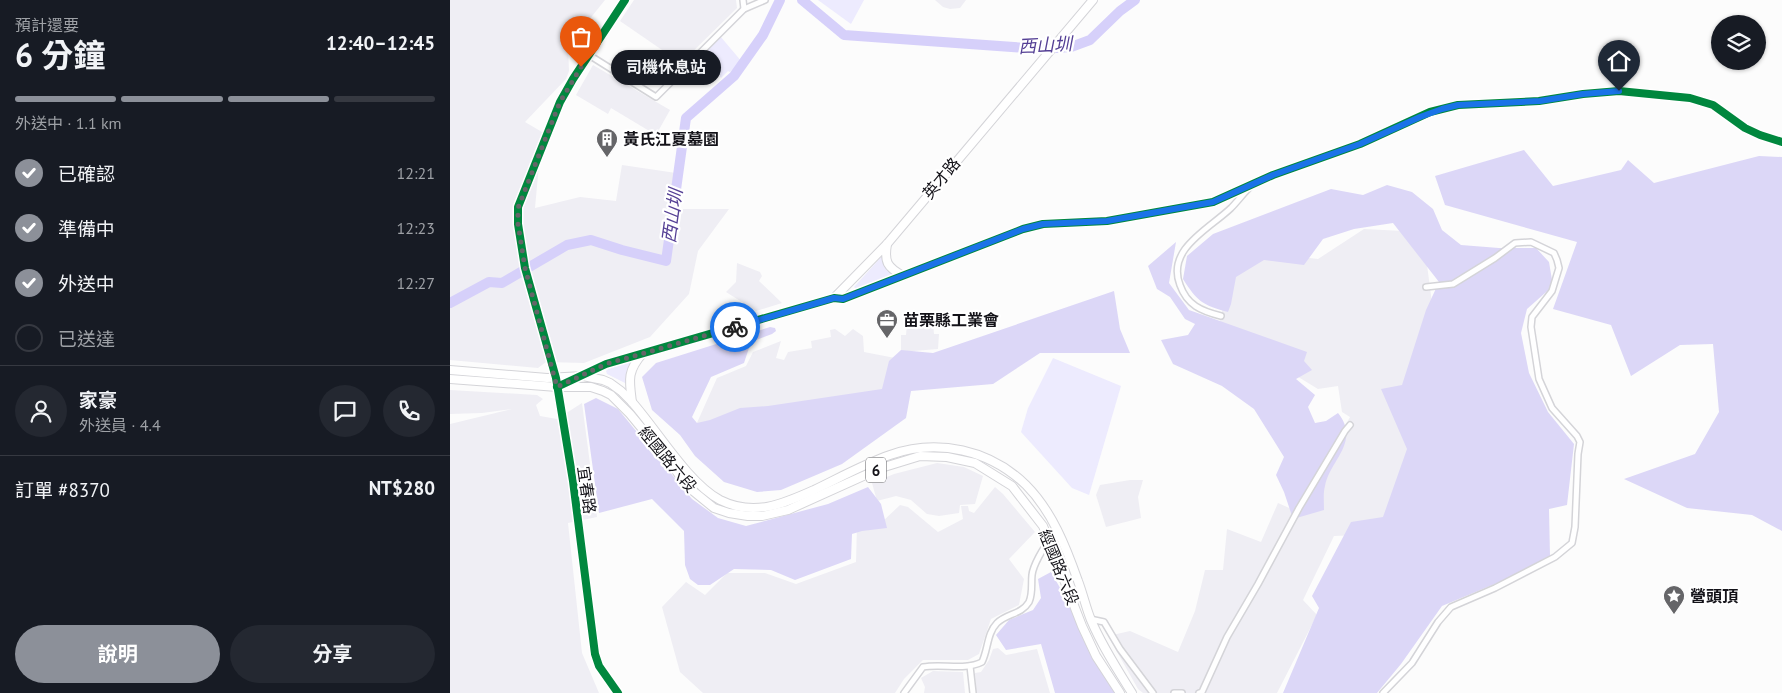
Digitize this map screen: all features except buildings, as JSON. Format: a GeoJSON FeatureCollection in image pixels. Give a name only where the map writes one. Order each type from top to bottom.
{"type":"FeatureCollection","features":[{"type":"Feature","properties":{"kind":"main road","name":"英才路"},"geometry":{"type":"LineString","coordinates":[[834,298],[886,244],[1093,0]]}},
{"type":"Feature","properties":{"kind":"main road"},"geometry":{"type":"LineString","coordinates":[[557,387],[606,364],[834,298],[843,299],[1023,229],[1043,224],[1107,221],[1213,202],[1316,159],[1360,144],[1410,121],[1458,105],[1540,101],[1583,94],[1626,91],[1690,98],[1713,106],[1752,132],[1782,142]]}},
{"type":"Feature","properties":{"kind":"main road"},"geometry":{"type":"LineString","coordinates":[[886,244],[886,262],[889,267],[903,276]]}},
{"type":"Feature","properties":{"kind":"main road"},"geometry":{"type":"LineString","coordinates":[[632,402],[629,384],[630,370],[643,353]]}},
{"type":"Feature","properties":{"kind":"main road","name":"6"},"geometry":{"type":"LineString","coordinates":[[450,370],[556,378],[583,376]]}},
{"type":"Feature","properties":{"kind":"main road","name":"經國路六段"},"geometry":{"type":"LineString","coordinates":[[583,376],[604,380],[622,391],[696,482],[719,499],[743,508],[772,506],[793,499],[891,455],[923,448],[955,448],[980,454],[992,460],[1025,484],[1037,497],[1061,536],[1090,619],[1110,658],[1132,693]]}},
{"type":"Feature","properties":{"kind":"main road","name":"6"},"geometry":{"type":"LineString","coordinates":[[450,379],[557,387]]}},
{"type":"Feature","properties":{"kind":"main road","name":"經國路六段"},"geometry":{"type":"LineString","coordinates":[[557,387],[591,387],[611,396],[630,414],[690,489],[714,508],[729,513],[762,516],[788,510],[880,468],[920,456],[947,457],[975,463],[1012,486],[1043,526],[1096,656],[1120,693]]}},
{"type":"Feature","properties":{"kind":"main road"},"geometry":{"type":"LineString","coordinates":[[690,489],[696,482]]}},
{"type":"Feature","properties":{"kind":"main road"},"geometry":{"type":"LineString","coordinates":[[1081,622],[1090,619]]}},
{"type":"Feature","properties":{"kind":"street"},"geometry":{"type":"LineString","coordinates":[[624,0],[589,55],[656,97],[744,9],[765,0]]}},
{"type":"Feature","properties":{"kind":"street"},"geometry":{"type":"LineString","coordinates":[[742,0],[744,9]]}},
{"type":"Feature","properties":{"kind":"street","name":"宜春路"},"geometry":{"type":"LineString","coordinates":[[589,55],[560,102],[518,208],[518,224],[525,268],[556,378],[573,481],[595,654],[599,666],[618,693]]}},
{"type":"Feature","properties":{"kind":"street"},"geometry":{"type":"LineString","coordinates":[[1221,316],[1201,310],[1191,304],[1183,294],[1176,277],[1178,260],[1186,246],[1231,208],[1253,184]]}},
{"type":"Feature","properties":{"kind":"street"},"geometry":{"type":"LineString","coordinates":[[1383,693],[1412,663],[1438,622],[1451,607],[1494,588],[1555,557],[1572,543],[1575,527],[1580,442],[1578,436],[1552,408],[1540,378],[1530,328],[1532,317],[1552,291],[1559,268],[1554,253],[1531,242],[1515,243],[1453,284],[1426,288]]}},
{"type":"Feature","properties":{"kind":"street"},"geometry":{"type":"LineString","coordinates":[[1199,693],[1202,692],[1227,637],[1299,508],[1350,425]]}},
{"type":"Feature","properties":{"kind":"street"},"geometry":{"type":"LineString","coordinates":[[904,693],[923,667],[970,666],[982,662],[988,650],[989,637],[999,621],[1020,612],[1029,601],[1032,570],[1050,541],[1061,536]]}},
{"type":"Feature","properties":{"kind":"street"},"geometry":{"type":"LineString","coordinates":[[1090,619],[1104,622],[1120,649],[1152,692],[1159,693]]}},
{"type":"Feature","properties":{"kind":"street"},"geometry":{"type":"LineString","coordinates":[[970,666],[973,693]]}},
{"type":"Feature","properties":{"kind":"street"},"geometry":{"type":"LineString","coordinates":[[1174,693],[1182,693]]}},
{"type":"Feature","properties":{"kind":"shaded area"},"geometry":{"type":"Polygon","coordinates":[[[450,0],[605,0],[568,46],[569,71],[566,79],[525,122],[542,132],[535,208],[580,197],[616,201],[622,165],[676,173],[671,206],[682,209],[729,209],[698,251],[689,294],[650,337],[584,363],[546,362],[538,368],[450,360],[450,0]]]}},
{"type":"Feature","properties":{"kind":"shaded area"},"geometry":{"type":"Polygon","coordinates":[[[634,0],[736,0],[737,8],[681,63],[620,21],[634,0]]]}},
{"type":"Feature","properties":{"kind":"shaded area"},"geometry":{"type":"Polygon","coordinates":[[[818,0],[864,0],[851,24],[818,0]]]}},
{"type":"Feature","properties":{"kind":"shaded area"},"geometry":{"type":"Polygon","coordinates":[[[935,0],[966,0],[960,8],[950,9],[943,7],[935,0]]]}},
{"type":"Feature","properties":{"kind":"shaded area"},"geometry":{"type":"Polygon","coordinates":[[[720,36],[742,62],[721,78],[716,71],[713,73],[698,57],[720,36]]]}},
{"type":"Feature","properties":{"kind":"shaded area"},"geometry":{"type":"Polygon","coordinates":[[[593,65],[670,110],[656,135],[611,108],[608,114],[576,95],[593,65]]]}},
{"type":"Feature","properties":{"kind":"shaded area"},"geometry":{"type":"Polygon","coordinates":[[[1524,150],[1553,186],[1621,170],[1628,160],[1654,183],[1759,156],[1782,157],[1782,531],[1752,515],[1687,508],[1624,479],[1695,454],[1719,412],[1713,344],[1680,345],[1631,376],[1611,325],[1553,309],[1577,242],[1445,205],[1435,176],[1524,150]]]}},
{"type":"Feature","properties":{"kind":"shaded area"},"geometry":{"type":"Polygon","coordinates":[[[1387,185],[1412,192],[1433,209],[1442,230],[1461,245],[1536,248],[1549,262],[1553,286],[1527,309],[1521,333],[1529,373],[1548,412],[1574,444],[1567,505],[1549,509],[1550,556],[1509,578],[1442,606],[1401,664],[1377,693],[1283,693],[1319,608],[1312,596],[1351,522],[1383,517],[1407,449],[1381,389],[1402,385],[1426,310],[1439,282],[1393,223],[1354,229],[1323,239],[1304,265],[1264,260],[1236,277],[1228,312],[1206,304],[1192,292],[1183,279],[1187,256],[1213,234],[1331,189],[1363,195],[1387,185]]]}},
{"type":"Feature","properties":{"kind":"shaded area"},"geometry":{"type":"Polygon","coordinates":[[[1364,229],[1403,231],[1426,257],[1432,303],[1416,452],[1386,534],[1334,536],[1303,600],[1317,615],[1277,693],[1143,693],[1138,689],[1108,636],[1130,631],[1178,652],[1195,611],[1205,570],[1223,570],[1227,529],[1261,542],[1278,503],[1305,515],[1323,466],[1350,417],[1342,412],[1338,386],[1318,389],[1218,328],[1232,269],[1269,253],[1318,259],[1364,229]]]}},
{"type":"Feature","properties":{"kind":"shaded area"},"geometry":{"type":"Polygon","coordinates":[[[1176,242],[1169,283],[1189,310],[1307,352],[1304,361],[1312,370],[1296,379],[1315,395],[1308,407],[1315,423],[1326,421],[1338,413],[1344,423],[1346,433],[1342,451],[1325,486],[1324,510],[1293,519],[1276,475],[1284,457],[1254,409],[1222,386],[1173,364],[1161,340],[1188,335],[1195,324],[1185,319],[1170,297],[1157,289],[1148,266],[1176,242]]]}},
{"type":"Feature","properties":{"kind":"shaded area"},"geometry":{"type":"Polygon","coordinates":[[[883,255],[895,276],[856,289],[854,287],[883,255]]]}},
{"type":"Feature","properties":{"kind":"shaded area"},"geometry":{"type":"Polygon","coordinates":[[[737,263],[760,272],[762,276],[759,281],[782,303],[756,311],[726,292],[736,282],[737,263]]]}},
{"type":"Feature","properties":{"kind":"shaded area"},"geometry":{"type":"Polygon","coordinates":[[[1114,291],[1120,329],[1130,353],[1040,353],[993,384],[911,391],[906,418],[842,464],[781,490],[757,492],[724,482],[695,456],[680,435],[652,410],[642,377],[656,363],[770,327],[775,328],[776,331],[772,334],[751,342],[744,363],[711,377],[692,417],[697,423],[740,408],[768,406],[882,389],[889,361],[901,350],[933,353],[1114,291]]]}},
{"type":"Feature","properties":{"kind":"shaded area"},"geometry":{"type":"Polygon","coordinates":[[[907,323],[933,323],[934,334],[939,334],[938,349],[901,352],[901,335],[906,335],[907,323]]]}},
{"type":"Feature","properties":{"kind":"shaded area"},"geometry":{"type":"Polygon","coordinates":[[[835,329],[845,336],[853,329],[863,336],[864,352],[895,358],[885,390],[696,425],[717,378],[746,366],[753,352],[781,341],[776,358],[784,360],[788,352],[812,348],[811,341],[831,337],[830,330],[835,329]]]}},
{"type":"Feature","properties":{"kind":"shaded area"},"geometry":{"type":"Polygon","coordinates":[[[1053,358],[1121,386],[1089,495],[1072,488],[1021,432],[1028,408],[1053,358]]]}},
{"type":"Feature","properties":{"kind":"shaded area"},"geometry":{"type":"Polygon","coordinates":[[[634,361],[627,384],[607,374],[606,371],[608,369],[634,361]]]}},
{"type":"Feature","properties":{"kind":"shaded area"},"geometry":{"type":"Polygon","coordinates":[[[450,390],[537,395],[543,399],[536,405],[540,416],[557,419],[582,403],[597,517],[568,523],[582,653],[599,693],[450,693],[450,424],[512,409],[482,413],[450,414],[450,390]]]}},
{"type":"Feature","properties":{"kind":"shaded area"},"geometry":{"type":"Polygon","coordinates":[[[596,398],[618,409],[692,499],[718,518],[746,526],[828,504],[868,487],[881,504],[887,528],[852,534],[851,559],[795,580],[771,570],[734,569],[710,585],[698,585],[690,579],[685,565],[684,531],[652,499],[599,513],[584,404],[596,398]]]}},
{"type":"Feature","properties":{"kind":"shaded area"},"geometry":{"type":"Polygon","coordinates":[[[937,463],[964,467],[983,476],[975,504],[960,505],[959,513],[939,516],[927,514],[911,500],[896,496],[877,501],[872,483],[894,474],[937,463]]]}},
{"type":"Feature","properties":{"kind":"shaded area"},"geometry":{"type":"Polygon","coordinates":[[[1130,480],[1143,480],[1138,497],[1141,518],[1106,527],[1096,495],[1100,485],[1130,480]]]}},
{"type":"Feature","properties":{"kind":"shaded area"},"geometry":{"type":"Polygon","coordinates":[[[995,487],[1035,532],[1009,559],[1024,579],[1019,605],[991,619],[979,654],[968,660],[923,660],[904,679],[895,693],[703,693],[680,672],[662,607],[686,582],[705,595],[727,573],[765,573],[796,584],[856,562],[857,525],[882,522],[900,505],[908,507],[938,532],[963,519],[961,506],[968,506],[969,511],[974,513],[995,487]]]}},
{"type":"Feature","properties":{"kind":"shaded area"},"geometry":{"type":"Polygon","coordinates":[[[1051,572],[1120,693],[1055,693],[1041,644],[1006,650],[996,635],[1009,620],[1033,610],[1041,598],[1038,579],[1051,572]]]}},
{"type":"Feature","properties":{"kind":"shaded area"},"geometry":{"type":"Polygon","coordinates":[[[998,648],[1006,655],[1037,649],[1050,693],[976,693],[975,673],[981,672],[989,660],[993,649],[998,648]]]}},
{"type":"Feature","properties":{"kind":"shaded area"},"geometry":{"type":"Polygon","coordinates":[[[933,671],[963,672],[965,693],[924,693],[925,687],[921,678],[933,671]]]}},
{"type":"Feature","properties":{"kind":"waterway","name":"西山圳"},"geometry":{"type":"LineString","coordinates":[[450,303],[489,282],[502,283],[567,245],[591,240],[666,261],[686,118],[734,76],[763,35],[780,0]]}},
{"type":"Feature","properties":{"kind":"waterway","name":"西山圳"},"geometry":{"type":"LineString","coordinates":[[802,0],[844,35],[1041,49],[1071,47],[1090,40],[1120,11],[1135,0]]}},
{"type":"Feature","properties":{"kind":"cycle path"},"geometry":{"type":"LineString","coordinates":[[618,693],[599,666],[595,654],[573,481],[556,378],[525,268],[518,224],[518,207],[560,102],[625,0]]}},
{"type":"Feature","properties":{"kind":"cycle path"},"geometry":{"type":"LineString","coordinates":[[557,387],[606,364],[834,298],[843,299],[1023,229],[1043,224],[1107,221],[1213,202],[1273,175],[1360,144],[1430,112],[1458,105],[1539,101],[1619,91],[1690,98],[1713,105],[1745,128],[1782,142]]}},
{"type":"Feature","properties":{"kind":"way so far"},"geometry":{"type":"LineString","coordinates":[[581,67],[560,102],[518,208],[518,224],[525,268],[557,387],[606,364],[735,327]]}},
{"type":"Feature","properties":{"kind":"place","name":"司機休息站"},"geometry":{"type":"Point","coordinates":[581,67]}},
{"type":"Feature","properties":{"kind":"place","name":"黃氏江夏墓園"},"geometry":{"type":"Point","coordinates":[607,158]}},
{"type":"Feature","properties":{"kind":"place","name":"苗栗縣工業會"},"geometry":{"type":"Point","coordinates":[887,339]}},
{"type":"Feature","properties":{"kind":"place","name":"營頭頂"},"geometry":{"type":"Point","coordinates":[1674,615]}},
{"type":"Feature","properties":{"kind":"route"},"geometry":{"type":"LineString","coordinates":[[735,327],[834,298],[843,299],[1023,229],[1043,224],[1107,221],[1213,202],[1273,175],[1360,144],[1430,112],[1458,105],[1540,101],[1583,94],[1619,91]]}}]}
